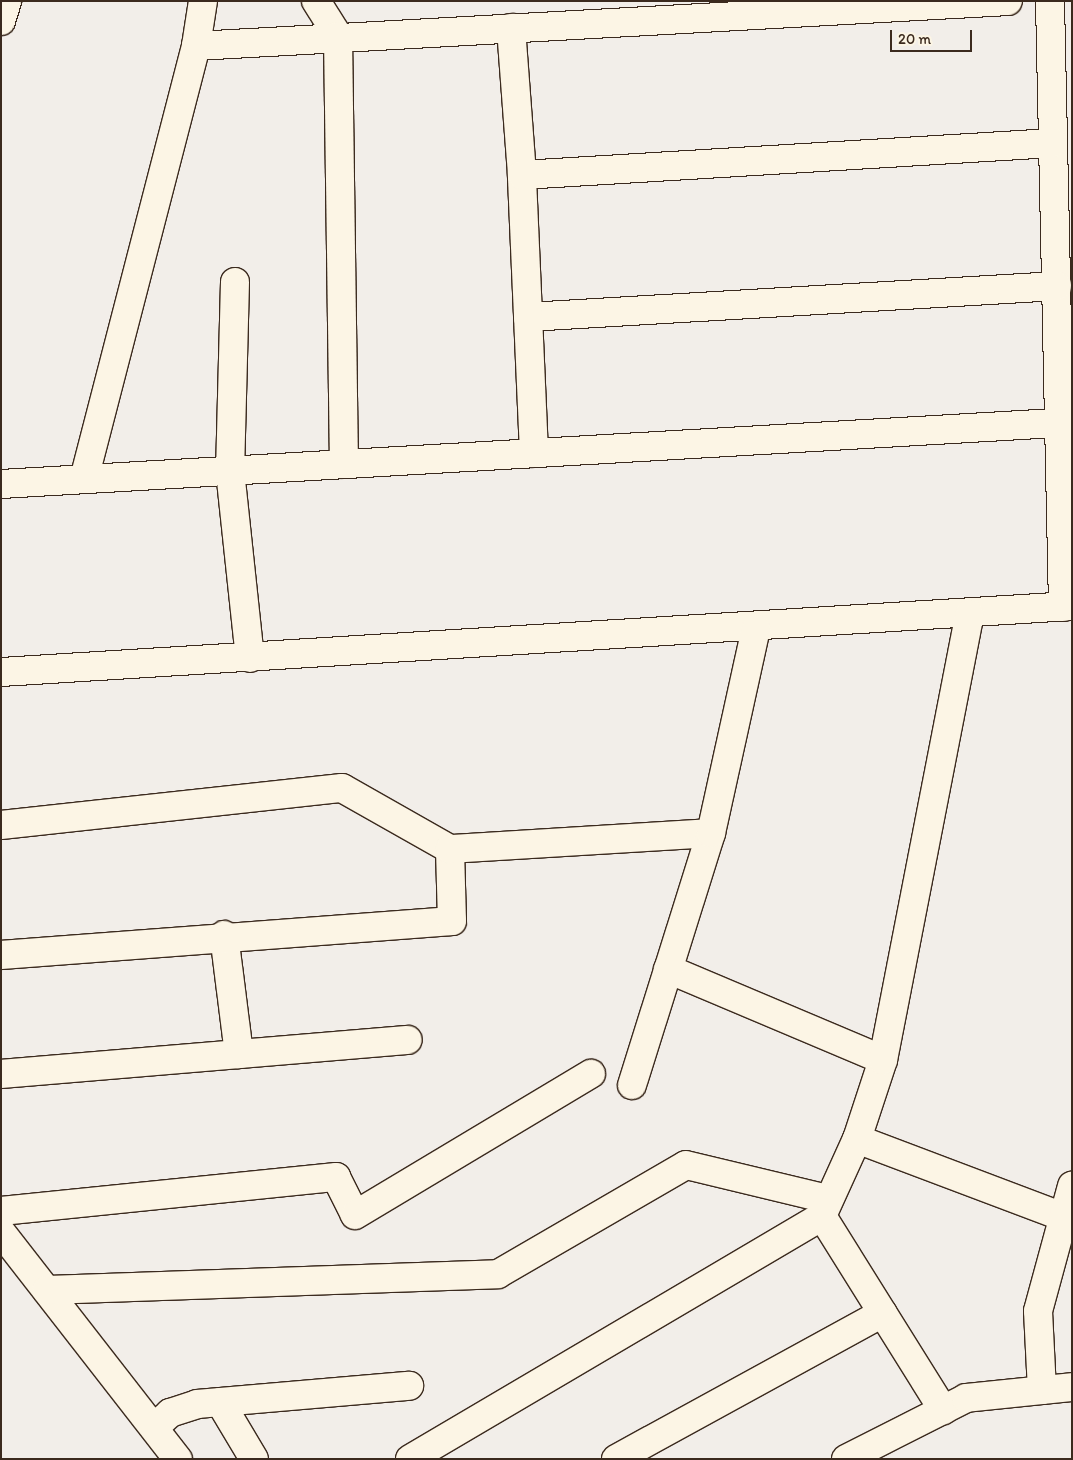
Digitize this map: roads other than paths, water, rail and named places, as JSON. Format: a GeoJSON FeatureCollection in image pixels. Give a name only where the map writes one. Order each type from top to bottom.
{"type":"FeatureCollection","features":[{"type":"Feature","properties":{"kind":"street"},"geometry":{"type":"LineString","coordinates":[[1,21],[7,1]]}},
{"type":"Feature","properties":{"kind":"street"},"geometry":{"type":"LineString","coordinates":[[84,479],[196,46],[203,1]]}},
{"type":"Feature","properties":{"kind":"street"},"geometry":{"type":"LineString","coordinates":[[316,1],[338,36],[344,464]]}},
{"type":"Feature","properties":{"kind":"street"},"geometry":{"type":"LineString","coordinates":[[196,46],[338,36],[511,28],[655,11],[1008,1]]}},
{"type":"Feature","properties":{"kind":"street"},"geometry":{"type":"LineString","coordinates":[[1,672],[756,628],[1067,606],[1066,422],[1057,286],[1050,1]]}},
{"type":"Feature","properties":{"kind":"street"},"geometry":{"type":"LineString","coordinates":[[511,28],[522,175],[534,453]]}},
{"type":"Feature","properties":{"kind":"street"},"geometry":{"type":"LineString","coordinates":[[522,175],[1054,143]]}},
{"type":"Feature","properties":{"kind":"street"},"geometry":{"type":"LineString","coordinates":[[235,282],[230,471],[250,658]]}},
{"type":"Feature","properties":{"kind":"street"},"geometry":{"type":"LineString","coordinates":[[528,317],[1057,286]]}},
{"type":"Feature","properties":{"kind":"street"},"geometry":{"type":"LineString","coordinates":[[1,484],[1066,422]]}},
{"type":"Feature","properties":{"kind":"street"},"geometry":{"type":"LineString","coordinates":[[410,1459],[825,1207],[857,1139],[883,1060],[970,614]]}},
{"type":"Feature","properties":{"kind":"street"},"geometry":{"type":"LineString","coordinates":[[632,1085],[711,833],[756,628]]}},
{"type":"Feature","properties":{"kind":"street"},"geometry":{"type":"LineString","coordinates":[[1,825],[342,788],[450,849],[711,833]]}},
{"type":"Feature","properties":{"kind":"street"},"geometry":{"type":"LineString","coordinates":[[1,955],[224,935],[452,922],[450,849]]}},
{"type":"Feature","properties":{"kind":"street"},"geometry":{"type":"LineString","coordinates":[[224,935],[239,1054]]}},
{"type":"Feature","properties":{"kind":"street"},"geometry":{"type":"LineString","coordinates":[[668,969],[883,1060]]}},
{"type":"Feature","properties":{"kind":"street"},"geometry":{"type":"LineString","coordinates":[[1,1074],[408,1040]]}},
{"type":"Feature","properties":{"kind":"street"},"geometry":{"type":"LineString","coordinates":[[1,1210],[336,1177],[355,1215],[591,1074]]}},
{"type":"Feature","properties":{"kind":"street"},"geometry":{"type":"LineString","coordinates":[[857,1139],[1061,1216]]}},
{"type":"Feature","properties":{"kind":"street"},"geometry":{"type":"LineString","coordinates":[[47,1290],[498,1274],[686,1165],[825,1207],[883,1313],[943,1410]]}},
{"type":"Feature","properties":{"kind":"street"},"geometry":{"type":"LineString","coordinates":[[1042,1390],[1038,1311],[1061,1216],[1072,1186]]}},
{"type":"Feature","properties":{"kind":"street"},"geometry":{"type":"LineString","coordinates":[[3,1238],[47,1290],[178,1459]]}},
{"type":"Feature","properties":{"kind":"street"},"geometry":{"type":"LineString","coordinates":[[616,1459],[883,1313]]}},
{"type":"Feature","properties":{"kind":"street"},"geometry":{"type":"LineString","coordinates":[[155,1427],[181,1407],[409,1386]]}},
{"type":"Feature","properties":{"kind":"street"},"geometry":{"type":"LineString","coordinates":[[846,1459],[966,1398],[1072,1387]]}},
{"type":"Feature","properties":{"kind":"street"},"geometry":{"type":"LineString","coordinates":[[220,1402],[254,1459]]}}]}
